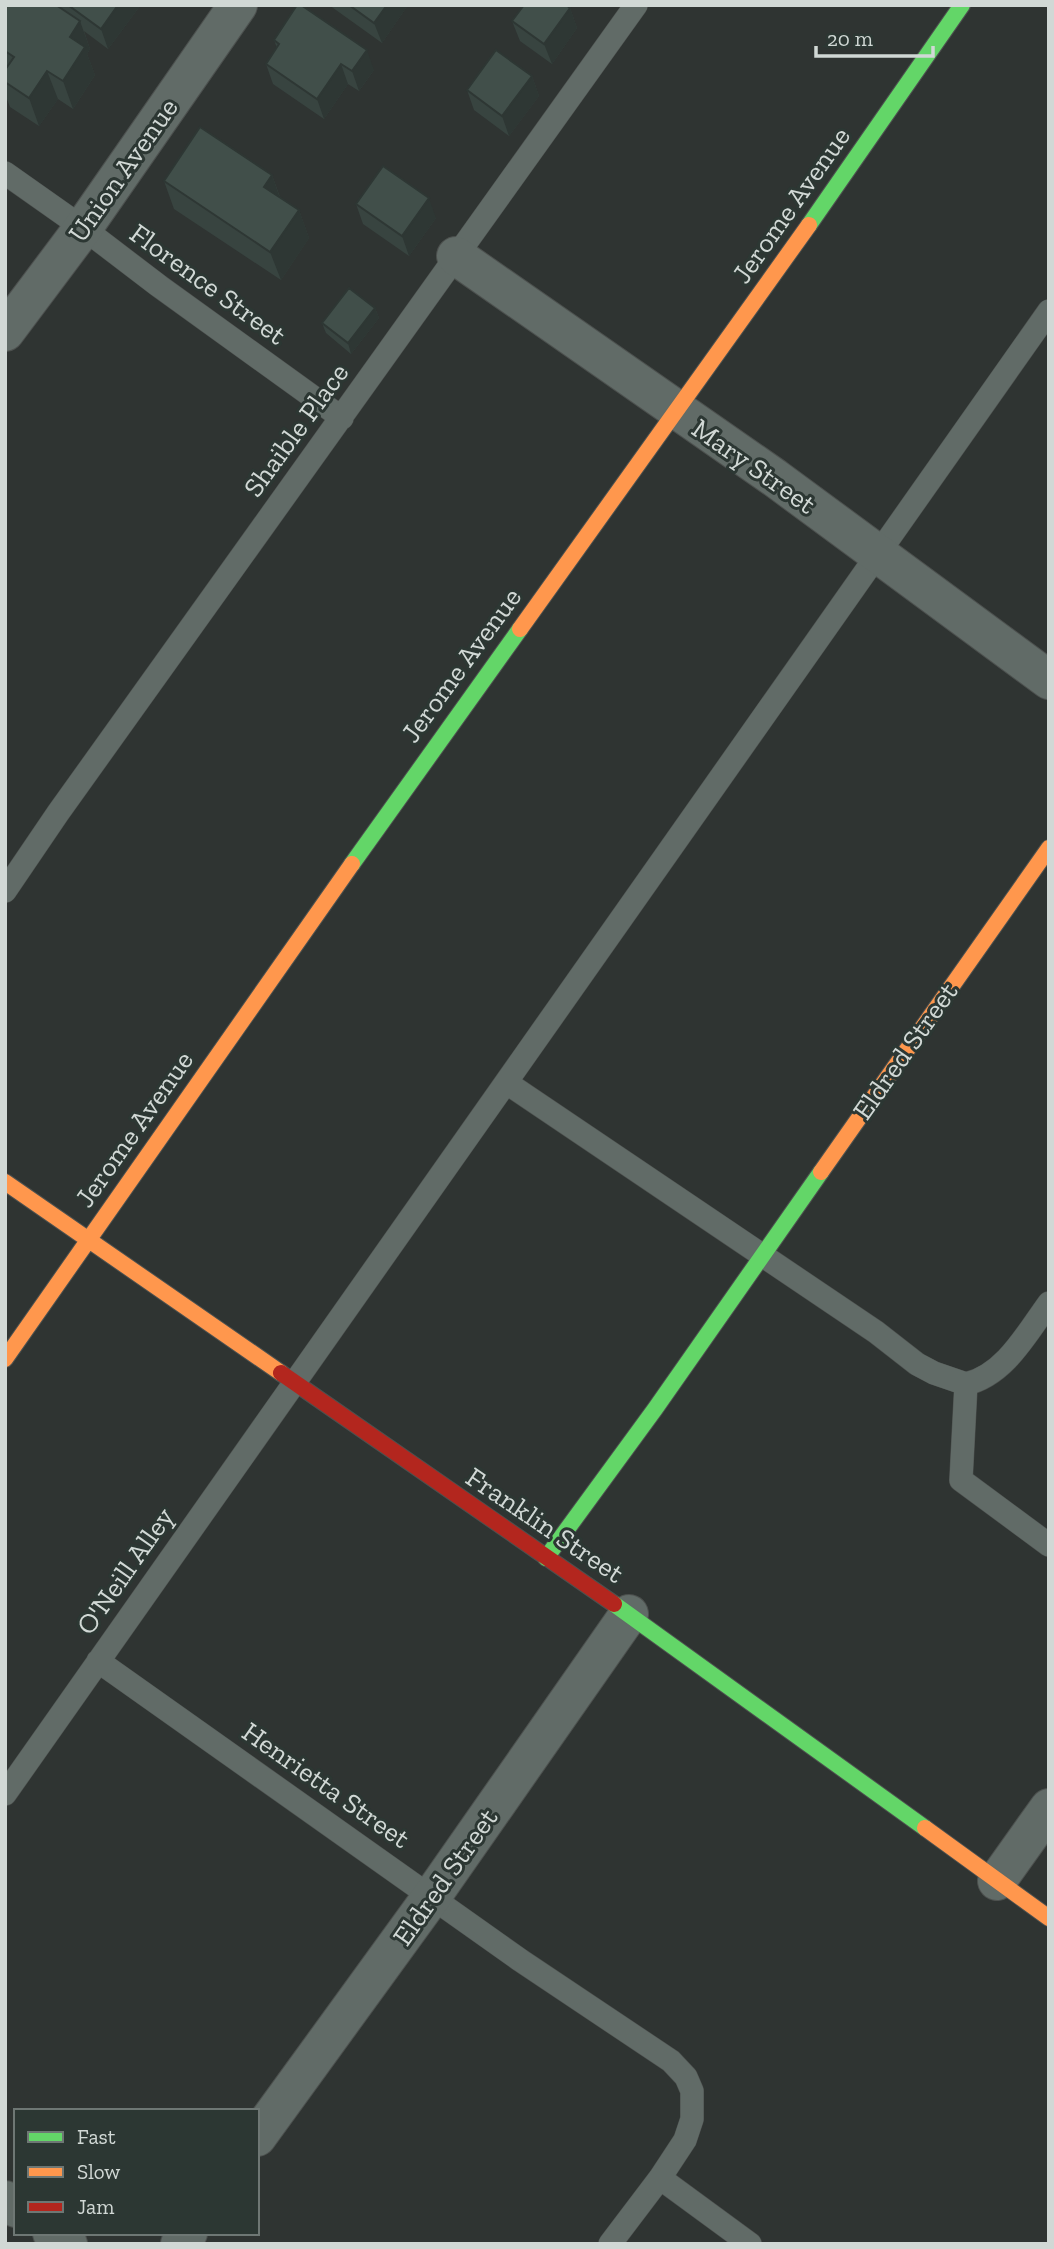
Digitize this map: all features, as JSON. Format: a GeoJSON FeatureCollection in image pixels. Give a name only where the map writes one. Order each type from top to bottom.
{"type":"FeatureCollection","features":[{"type":"Feature","properties":{"kind":"street","name":"Union Avenue"},"geometry":{"type":"LineString","coordinates":[[5,332],[83,228],[238,5]]}},
{"type":"Feature","properties":{"kind":"street","name":"Jerome Avenue"},"geometry":{"type":"LineString","coordinates":[[5,1359],[407,786],[847,173],[962,5]]}},
{"type":"Feature","properties":{"kind":"street","name":"Mary Street"},"geometry":{"type":"LineString","coordinates":[[456,256],[775,478],[1049,680]]}},
{"type":"Feature","properties":{"kind":"street","name":"Eldred Street"},"geometry":{"type":"LineString","coordinates":[[547,1558],[655,1409],[1049,848]]}},
{"type":"Feature","properties":{"kind":"street","name":"Franklin Street"},"geometry":{"type":"LineString","coordinates":[[5,1182],[629,1614],[1049,1918]]}},
{"type":"Feature","properties":{"kind":"street","name":"Eldred Street"},"geometry":{"type":"LineString","coordinates":[[259,2134],[432,1896],[629,1614]]}},
{"type":"Feature","properties":{"kind":"street"},"geometry":{"type":"LineString","coordinates":[[997,1881],[1049,1808]]}},
{"type":"Feature","properties":{"kind":"lane","name":"Shaible Place"},"geometry":{"type":"LineString","coordinates":[[5,891],[636,5]]}},
{"type":"Feature","properties":{"kind":"lane","name":"Florence Street"},"geometry":{"type":"LineString","coordinates":[[5,173],[342,418]]}},
{"type":"Feature","properties":{"kind":"lane","name":"O'Neill Alley"},"geometry":{"type":"LineString","coordinates":[[5,1794],[1049,311]]}},
{"type":"Feature","properties":{"kind":"lane"},"geometry":{"type":"LineString","coordinates":[[507,1083],[876,1332],[917,1364],[934,1373],[966,1384],[978,1381],[1001,1366],[1049,1303]]}},
{"type":"Feature","properties":{"kind":"lane"},"geometry":{"type":"LineString","coordinates":[[966,1384],[961,1480],[1049,1545]]}},
{"type":"Feature","properties":{"kind":"lane","name":"Henrietta Street"},"geometry":{"type":"LineString","coordinates":[[98,1661],[520,1960],[671,2061],[686,2077],[692,2091],[692,2119],[685,2140],[610,2244]]}},
{"type":"Feature","properties":{"kind":"lane"},"geometry":{"type":"LineString","coordinates":[[660,2178],[750,2244]]}},
{"type":"Feature","properties":{"kind":"building"},"geometry":{"type":"Polygon","coordinates":[[[5,5],[56,5],[80,21],[70,37],[85,47],[63,81],[47,71],[29,98],[5,82],[5,70],[14,57],[5,51],[5,5]]]}},
{"type":"Feature","properties":{"kind":"building"},"geometry":{"type":"Polygon","coordinates":[[[68,5],[118,5],[101,29],[68,5]]]}},
{"type":"Feature","properties":{"kind":"building"},"geometry":{"type":"Polygon","coordinates":[[[297,5],[301,5],[367,50],[352,71],[341,64],[317,99],[266,64],[279,44],[274,40],[297,5]]]}},
{"type":"Feature","properties":{"kind":"building"},"geometry":{"type":"Polygon","coordinates":[[[349,5],[387,5],[374,23],[349,5]]]}},
{"type":"Feature","properties":{"kind":"building"},"geometry":{"type":"Polygon","coordinates":[[[524,5],[566,5],[570,8],[544,44],[512,21],[524,5]]]}},
{"type":"Feature","properties":{"kind":"building"},"geometry":{"type":"Polygon","coordinates":[[[496,50],[532,76],[502,116],[467,90],[496,50]]]}},
{"type":"Feature","properties":{"kind":"building"},"geometry":{"type":"Polygon","coordinates":[[[200,127],[272,175],[264,187],[299,210],[270,252],[164,181],[200,127]]]}},
{"type":"Feature","properties":{"kind":"building"},"geometry":{"type":"Polygon","coordinates":[[[383,166],[429,198],[402,236],[356,204],[383,166]]]}},
{"type":"Feature","properties":{"kind":"building"},"geometry":{"type":"Polygon","coordinates":[[[349,288],[375,308],[348,343],[322,323],[349,288]]]}},
{"type":"Feature","properties":{"kind":"traffic: fast"},"geometry":{"type":"LineString","coordinates":[[809,225],[962,5]]}},
{"type":"Feature","properties":{"kind":"traffic: fast"},"geometry":{"type":"LineString","coordinates":[[352,864],[520,629]]}},
{"type":"Feature","properties":{"kind":"traffic: fast"},"geometry":{"type":"LineString","coordinates":[[546,1558],[655,1409],[821,1172]]}},
{"type":"Feature","properties":{"kind":"traffic: fast"},"geometry":{"type":"LineString","coordinates":[[614,1604],[925,1828]]}},
{"type":"Feature","properties":{"kind":"traffic: slow"},"geometry":{"type":"LineString","coordinates":[[520,629],[809,225]]}},
{"type":"Feature","properties":{"kind":"traffic: slow"},"geometry":{"type":"LineString","coordinates":[[821,1172],[1049,848]]}},
{"type":"Feature","properties":{"kind":"traffic: slow"},"geometry":{"type":"LineString","coordinates":[[5,1359],[352,864]]}},
{"type":"Feature","properties":{"kind":"traffic: slow"},"geometry":{"type":"LineString","coordinates":[[5,1182],[281,1373]]}},
{"type":"Feature","properties":{"kind":"traffic: slow"},"geometry":{"type":"LineString","coordinates":[[925,1828],[1049,1918]]}},
{"type":"Feature","properties":{"kind":"traffic: jam"},"geometry":{"type":"LineString","coordinates":[[281,1373],[614,1604]]}}]}
